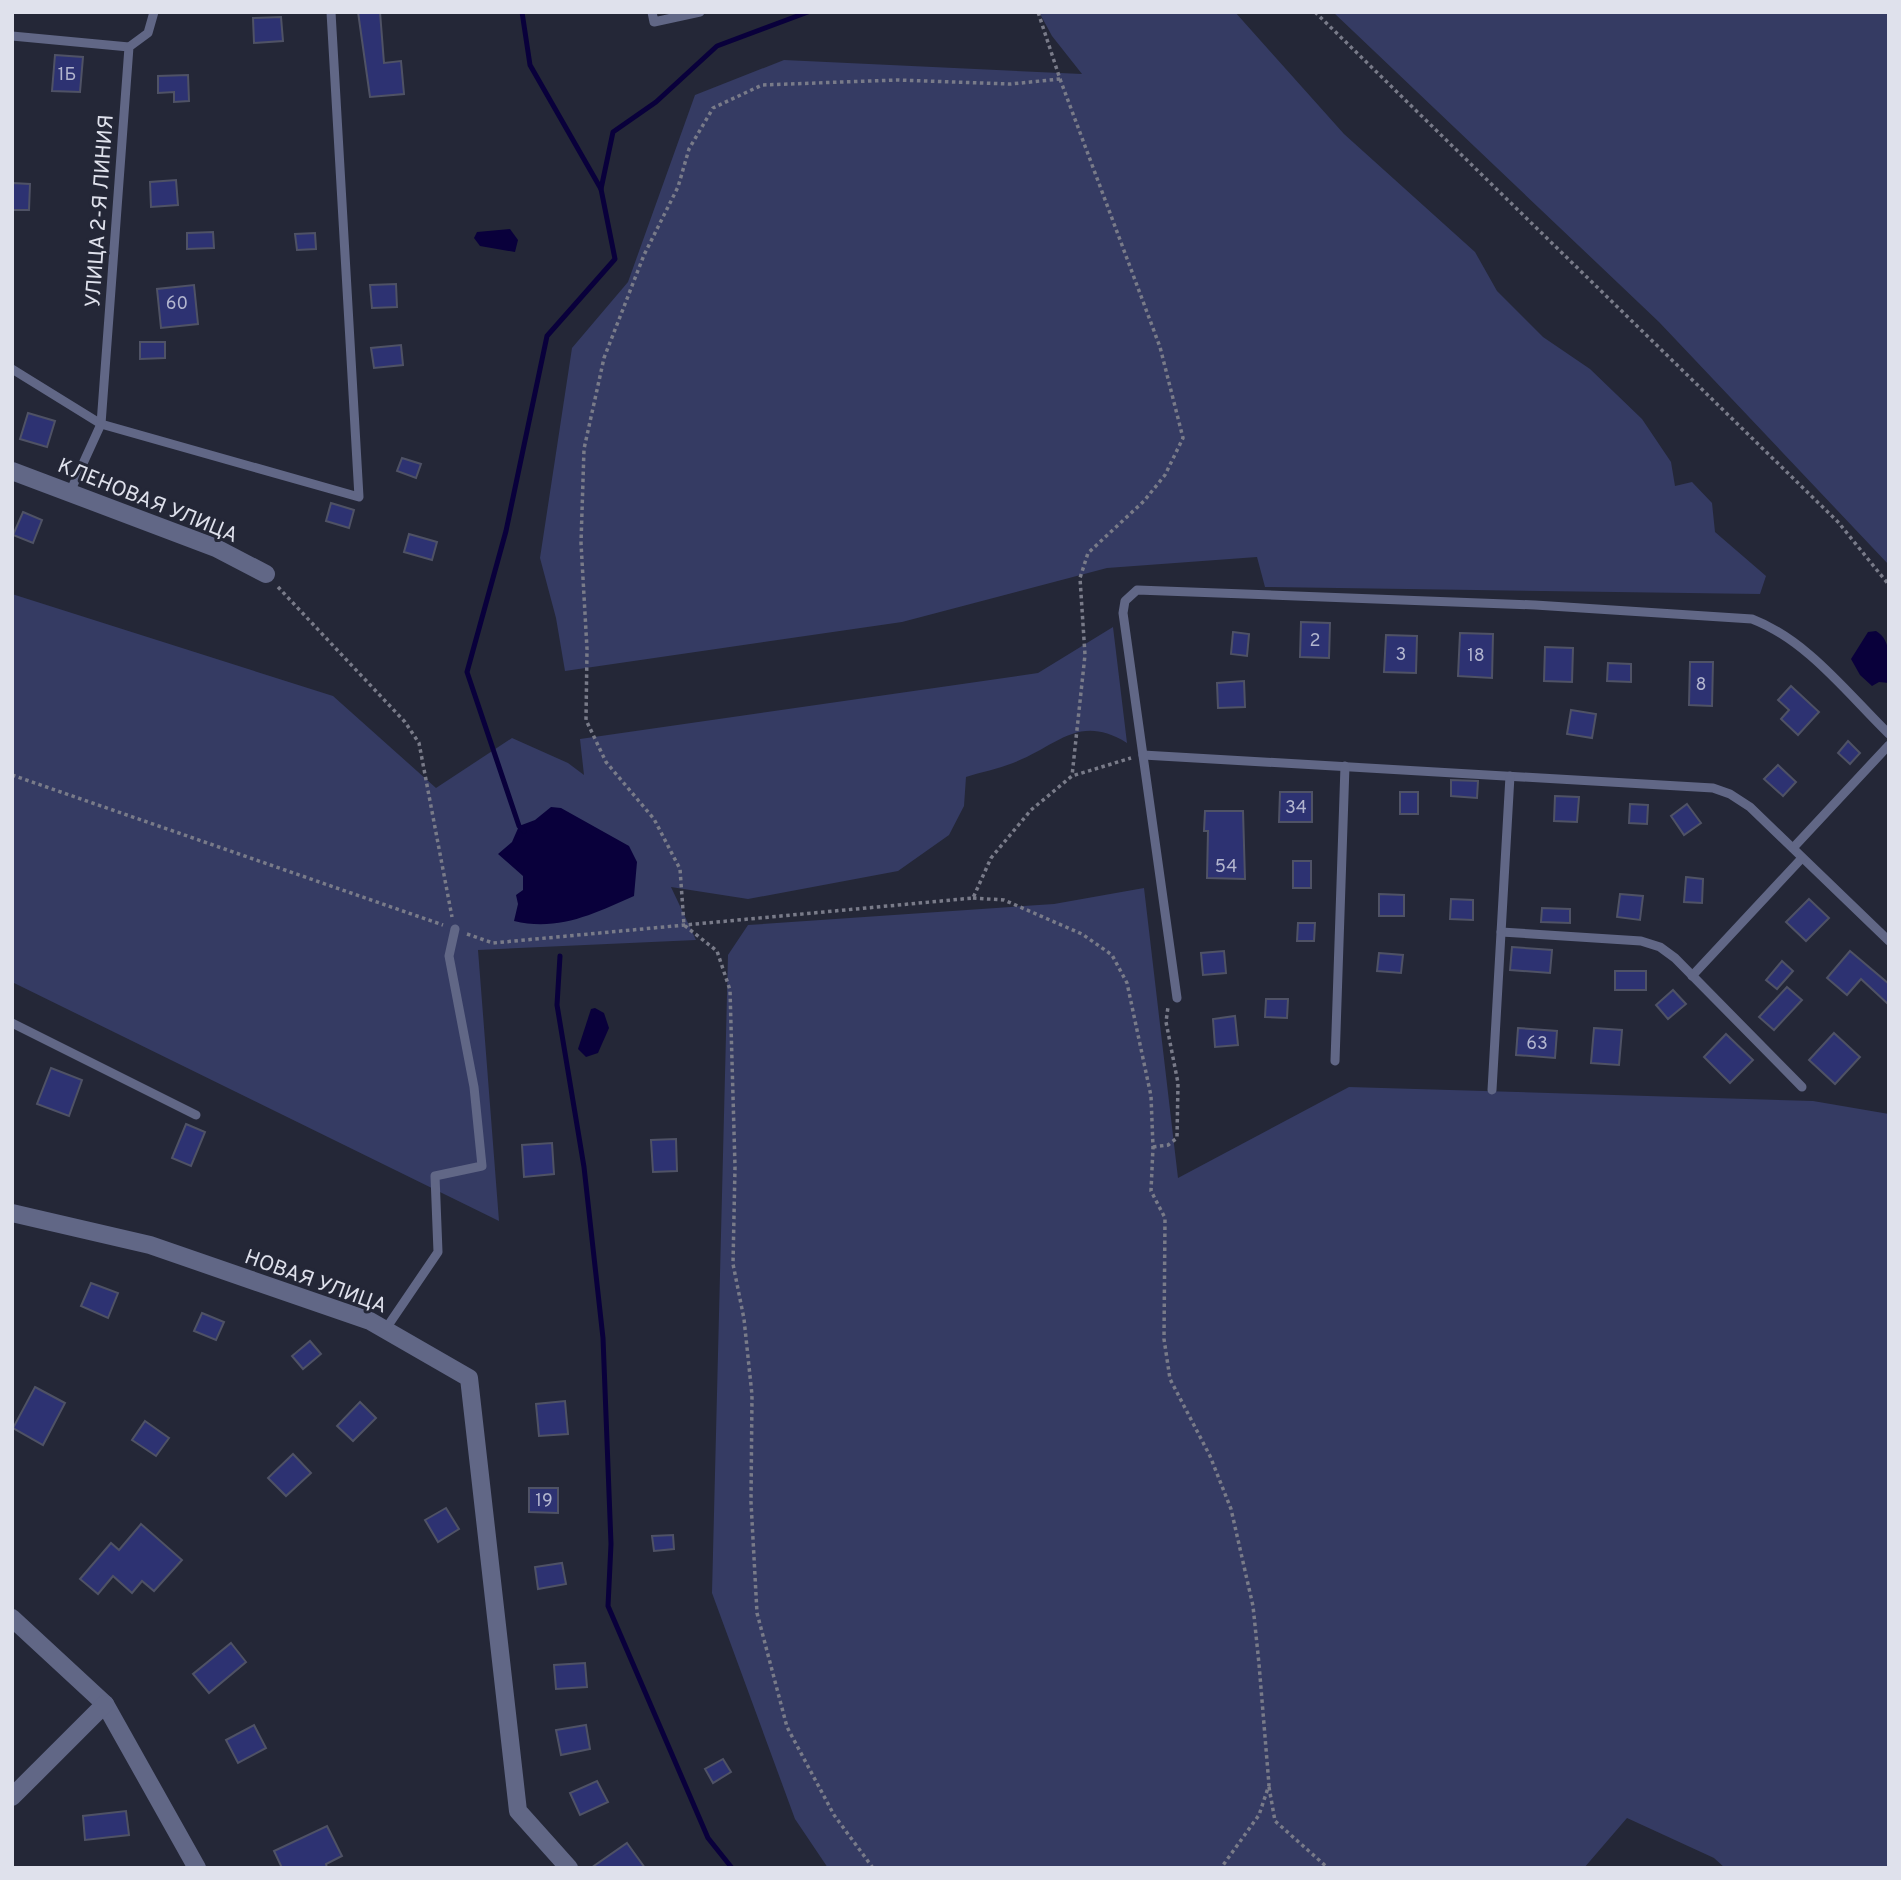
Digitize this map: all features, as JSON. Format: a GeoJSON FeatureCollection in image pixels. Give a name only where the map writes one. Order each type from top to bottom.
{"type":"FeatureCollection","features":[{"type":"Feature","properties":{"kind":"street","name":"КЛЕНОВАЯ УЛИЦА"},"geometry":{"type":"LineString","coordinates":[[12,471],[216,548],[266,575]]}},
{"type":"Feature","properties":{"kind":"street","name":"НОВАЯ УЛИЦА"},"geometry":{"type":"LineString","coordinates":[[12,1213],[150,1245],[370,1321],[468,1378],[518,1811],[569,1868]]}},
{"type":"Feature","properties":{"kind":"street"},"geometry":{"type":"LineString","coordinates":[[12,1618],[105,1704],[197,1868]]}},
{"type":"Feature","properties":{"kind":"street"},"geometry":{"type":"LineString","coordinates":[[12,1797],[105,1704]]}},
{"type":"Feature","properties":{"kind":"lane"},"geometry":{"type":"LineString","coordinates":[[12,36],[129,47],[148,33],[154,12]]}},
{"type":"Feature","properties":{"kind":"lane"},"geometry":{"type":"LineString","coordinates":[[12,369],[101,424],[359,497],[331,12]]}},
{"type":"Feature","properties":{"kind":"lane"},"geometry":{"type":"LineString","coordinates":[[652,12],[654,22],[700,12]]}},
{"type":"Feature","properties":{"kind":"lane","name":"УЛИЦА 2-Я ЛИНИЯ"},"geometry":{"type":"LineString","coordinates":[[101,424],[129,47]]}},
{"type":"Feature","properties":{"kind":"lane"},"geometry":{"type":"LineString","coordinates":[[70,492],[101,424]]}},
{"type":"Feature","properties":{"kind":"lane"},"geometry":{"type":"LineString","coordinates":[[1177,998],[1123,607],[1132,593],[1145,589],[1535,604],[1752,619],[1776,628],[1797,643],[1889,734]]}},
{"type":"Feature","properties":{"kind":"lane"},"geometry":{"type":"LineString","coordinates":[[1793,848],[1889,745]]}},
{"type":"Feature","properties":{"kind":"lane"},"geometry":{"type":"LineString","coordinates":[[1143,755],[1510,775],[1722,791],[1749,807],[1889,941]]}},
{"type":"Feature","properties":{"kind":"lane"},"geometry":{"type":"LineString","coordinates":[[1335,1061],[1345,766]]}},
{"type":"Feature","properties":{"kind":"lane"},"geometry":{"type":"LineString","coordinates":[[1492,1090],[1510,775]]}},
{"type":"Feature","properties":{"kind":"lane"},"geometry":{"type":"LineString","coordinates":[[1692,976],[1802,858]]}},
{"type":"Feature","properties":{"kind":"lane"},"geometry":{"type":"LineString","coordinates":[[385,1330],[438,1252],[435,1176],[482,1166],[474,1087],[449,956],[454,929]]}},
{"type":"Feature","properties":{"kind":"lane"},"geometry":{"type":"LineString","coordinates":[[1501,932],[1651,943],[1668,952],[1802,1087]]}},
{"type":"Feature","properties":{"kind":"lane"},"geometry":{"type":"LineString","coordinates":[[12,1023],[196,1115]]}},
{"type":"Feature","properties":{"kind":"path"},"geometry":{"type":"LineString","coordinates":[[1038,12],[1060,79],[1160,347],[1183,438],[1165,475],[1144,501],[1088,553],[1080,578],[1085,655],[1072,776]]}},
{"type":"Feature","properties":{"kind":"path"},"geometry":{"type":"LineString","coordinates":[[1315,12],[1838,522],[1889,585]]}},
{"type":"Feature","properties":{"kind":"path"},"geometry":{"type":"LineString","coordinates":[[873,1868],[834,1815],[787,1727],[757,1614],[751,1502],[752,1395],[744,1319],[733,1264],[735,1167],[730,990],[717,951],[684,925],[680,869],[654,818],[606,762],[586,720],[587,649],[581,543],[584,449],[604,358],[644,255],[678,187],[690,149],[713,108],[762,85],[896,80],[1012,84],[1060,79]]}},
{"type":"Feature","properties":{"kind":"path"},"geometry":{"type":"LineString","coordinates":[[266,575],[405,722],[419,744],[454,929]]}},
{"type":"Feature","properties":{"kind":"path"},"geometry":{"type":"LineString","coordinates":[[973,898],[991,858],[1031,810],[1072,776],[1143,755]]}},
{"type":"Feature","properties":{"kind":"path"},"geometry":{"type":"LineString","coordinates":[[12,775],[493,943],[973,898],[1004,900],[1082,934],[1112,955],[1127,983],[1151,1097],[1151,1191],[1165,1218],[1164,1339],[1170,1379],[1210,1456],[1231,1509],[1253,1606],[1269,1785],[1275,1822],[1328,1868]]}},
{"type":"Feature","properties":{"kind":"path"},"geometry":{"type":"LineString","coordinates":[[1153,1147],[1168,1144],[1177,1138],[1178,1083],[1166,1023],[1168,998],[1177,998]]}},
{"type":"Feature","properties":{"kind":"path"},"geometry":{"type":"LineString","coordinates":[[1221,1868],[1259,1815],[1269,1785]]}},
{"type":"Feature","properties":{"kind":"shaded area"},"geometry":{"type":"Polygon","coordinates":[[[1039,12],[1235,12],[1344,134],[1475,252],[1497,291],[1543,337],[1590,369],[1642,419],[1671,462],[1675,486],[1692,482],[1712,503],[1715,532],[1766,576],[1760,594],[1265,587],[1257,557],[1107,568],[902,622],[565,671],[556,618],[540,558],[572,348],[628,282],[695,95],[784,60],[1082,74],[1052,36],[1039,12]]]}},
{"type":"Feature","properties":{"kind":"shaded area"},"geometry":{"type":"Polygon","coordinates":[[[1333,12],[1889,12],[1889,565],[1659,322],[1333,12]]]}},
{"type":"Feature","properties":{"kind":"shaded area"},"geometry":{"type":"Polygon","coordinates":[[[510,229],[518,240],[515,252],[480,246],[474,238],[477,232],[510,229]]]}},
{"type":"Feature","properties":{"kind":"shaded area"},"geometry":{"type":"Polygon","coordinates":[[[12,594],[333,696],[436,788],[512,738],[568,763],[584,775],[580,739],[1038,673],[1113,627],[1127,743],[1095,731],[1081,732],[1069,735],[1013,763],[966,777],[964,806],[949,835],[898,871],[748,899],[671,887],[696,940],[478,950],[499,1221],[12,982],[12,594]]]}},
{"type":"Feature","properties":{"kind":"shaded area"},"geometry":{"type":"Polygon","coordinates":[[[1876,631],[1888,647],[1889,683],[1879,682],[1872,686],[1860,675],[1851,659],[1868,632],[1876,631]]]}},
{"type":"Feature","properties":{"kind":"shaded area"},"geometry":{"type":"Polygon","coordinates":[[[551,807],[561,808],[629,846],[637,862],[634,896],[576,919],[546,924],[514,921],[518,904],[516,895],[523,890],[523,876],[498,854],[512,842],[519,826],[535,820],[551,807]]]}},
{"type":"Feature","properties":{"kind":"shaded area"},"geometry":{"type":"Polygon","coordinates":[[[1144,888],[1178,1178],[1349,1087],[1813,1101],[1889,1114],[1889,1868],[1725,1868],[1714,1858],[1627,1818],[1584,1868],[828,1868],[795,1819],[712,1593],[728,955],[748,925],[1054,904],[1144,888]]]}},
{"type":"Feature","properties":{"kind":"shaded area"},"geometry":{"type":"Polygon","coordinates":[[[595,1008],[604,1013],[609,1028],[598,1053],[586,1057],[578,1049],[591,1009],[595,1008]]]}},
{"type":"Feature","properties":{"kind":"building"},"geometry":{"type":"Polygon","coordinates":[[[358,12],[380,12],[384,63],[401,61],[404,94],[370,97],[358,12]]]}},
{"type":"Feature","properties":{"kind":"building"},"geometry":{"type":"Polygon","coordinates":[[[281,17],[283,41],[254,43],[253,18],[281,17]]]}},
{"type":"Feature","properties":{"kind":"building"},"geometry":{"type":"Polygon","coordinates":[[[55,55],[83,57],[80,92],[52,91],[55,55]]]}},
{"type":"Feature","properties":{"kind":"building"},"geometry":{"type":"Polygon","coordinates":[[[188,75],[189,101],[174,102],[174,92],[158,93],[158,76],[188,75]]]}},
{"type":"Feature","properties":{"kind":"building"},"geometry":{"type":"Polygon","coordinates":[[[176,180],[178,205],[151,207],[150,182],[176,180]]]}},
{"type":"Feature","properties":{"kind":"building"},"geometry":{"type":"Polygon","coordinates":[[[12,183],[30,184],[29,210],[12,210],[12,183]]]}},
{"type":"Feature","properties":{"kind":"building"},"geometry":{"type":"Polygon","coordinates":[[[213,232],[214,248],[187,249],[187,233],[213,232]]]}},
{"type":"Feature","properties":{"kind":"building"},"geometry":{"type":"Polygon","coordinates":[[[315,233],[316,249],[297,250],[295,234],[315,233]]]}},
{"type":"Feature","properties":{"kind":"building"},"geometry":{"type":"Polygon","coordinates":[[[396,284],[397,307],[372,308],[370,285],[396,284]]]}},
{"type":"Feature","properties":{"kind":"building"},"geometry":{"type":"Polygon","coordinates":[[[194,285],[198,324],[161,328],[157,289],[194,285]]]}},
{"type":"Feature","properties":{"kind":"building"},"geometry":{"type":"Polygon","coordinates":[[[140,342],[165,342],[165,358],[140,359],[140,342]]]}},
{"type":"Feature","properties":{"kind":"building"},"geometry":{"type":"Polygon","coordinates":[[[401,345],[403,365],[374,368],[371,348],[401,345]]]}},
{"type":"Feature","properties":{"kind":"building"},"geometry":{"type":"Polygon","coordinates":[[[28,413],[55,421],[47,447],[20,439],[28,413]]]}},
{"type":"Feature","properties":{"kind":"building"},"geometry":{"type":"Polygon","coordinates":[[[402,458],[421,464],[416,478],[397,471],[402,458]]]}},
{"type":"Feature","properties":{"kind":"building"},"geometry":{"type":"Polygon","coordinates":[[[331,503],[354,510],[349,528],[326,521],[331,503]]]}},
{"type":"Feature","properties":{"kind":"building"},"geometry":{"type":"Polygon","coordinates":[[[23,512],[42,520],[33,543],[13,535],[23,512]]]}},
{"type":"Feature","properties":{"kind":"building"},"geometry":{"type":"Polygon","coordinates":[[[409,534],[437,542],[432,560],[404,552],[409,534]]]}},
{"type":"Feature","properties":{"kind":"building"},"geometry":{"type":"Polygon","coordinates":[[[1301,622],[1330,623],[1329,658],[1300,657],[1301,622]]]}},
{"type":"Feature","properties":{"kind":"building"},"geometry":{"type":"Polygon","coordinates":[[[1233,632],[1249,634],[1247,656],[1231,654],[1233,632]]]}},
{"type":"Feature","properties":{"kind":"building"},"geometry":{"type":"Polygon","coordinates":[[[1460,633],[1493,634],[1492,678],[1458,676],[1460,633]]]}},
{"type":"Feature","properties":{"kind":"building"},"geometry":{"type":"Polygon","coordinates":[[[1386,635],[1417,636],[1416,673],[1384,672],[1386,635]]]}},
{"type":"Feature","properties":{"kind":"building"},"geometry":{"type":"Polygon","coordinates":[[[1545,647],[1573,648],[1572,682],[1544,681],[1545,647]]]}},
{"type":"Feature","properties":{"kind":"building"},"geometry":{"type":"Polygon","coordinates":[[[1690,662],[1713,662],[1712,706],[1689,705],[1690,662]]]}},
{"type":"Feature","properties":{"kind":"building"},"geometry":{"type":"Polygon","coordinates":[[[1608,663],[1631,664],[1631,682],[1607,681],[1608,663]]]}},
{"type":"Feature","properties":{"kind":"building"},"geometry":{"type":"Polygon","coordinates":[[[1244,681],[1245,707],[1218,708],[1217,683],[1244,681]]]}},
{"type":"Feature","properties":{"kind":"building"},"geometry":{"type":"Polygon","coordinates":[[[1791,686],[1819,712],[1798,735],[1781,719],[1789,710],[1778,700],[1791,686]]]}},
{"type":"Feature","properties":{"kind":"building"},"geometry":{"type":"Polygon","coordinates":[[[1571,710],[1596,714],[1592,738],[1567,734],[1571,710]]]}},
{"type":"Feature","properties":{"kind":"building"},"geometry":{"type":"Polygon","coordinates":[[[1848,741],[1860,753],[1850,764],[1838,753],[1848,741]]]}},
{"type":"Feature","properties":{"kind":"building"},"geometry":{"type":"Polygon","coordinates":[[[1778,765],[1796,782],[1783,796],[1764,779],[1778,765]]]}},
{"type":"Feature","properties":{"kind":"building"},"geometry":{"type":"Polygon","coordinates":[[[1451,780],[1478,781],[1477,798],[1451,796],[1451,780]]]}},
{"type":"Feature","properties":{"kind":"building"},"geometry":{"type":"Polygon","coordinates":[[[1280,792],[1312,792],[1312,822],[1279,822],[1280,792]]]}},
{"type":"Feature","properties":{"kind":"building"},"geometry":{"type":"Polygon","coordinates":[[[1400,792],[1418,792],[1418,814],[1400,814],[1400,792]]]}},
{"type":"Feature","properties":{"kind":"building"},"geometry":{"type":"Polygon","coordinates":[[[1555,796],[1579,797],[1577,822],[1554,821],[1555,796]]]}},
{"type":"Feature","properties":{"kind":"building"},"geometry":{"type":"Polygon","coordinates":[[[1630,804],[1648,805],[1647,824],[1629,823],[1630,804]]]}},
{"type":"Feature","properties":{"kind":"building"},"geometry":{"type":"Polygon","coordinates":[[[1687,804],[1701,823],[1684,835],[1671,816],[1687,804]]]}},
{"type":"Feature","properties":{"kind":"building"},"geometry":{"type":"Polygon","coordinates":[[[1205,811],[1243,811],[1245,879],[1207,878],[1208,831],[1204,831],[1205,811]]]}},
{"type":"Feature","properties":{"kind":"building"},"geometry":{"type":"Polygon","coordinates":[[[1293,861],[1311,861],[1311,888],[1293,888],[1293,861]]]}},
{"type":"Feature","properties":{"kind":"building"},"geometry":{"type":"Polygon","coordinates":[[[1686,877],[1703,879],[1702,903],[1684,902],[1686,877]]]}},
{"type":"Feature","properties":{"kind":"building"},"geometry":{"type":"Polygon","coordinates":[[[1379,894],[1404,895],[1404,916],[1379,916],[1379,894]]]}},
{"type":"Feature","properties":{"kind":"building"},"geometry":{"type":"Polygon","coordinates":[[[1620,894],[1643,896],[1640,920],[1617,917],[1620,894]]]}},
{"type":"Feature","properties":{"kind":"building"},"geometry":{"type":"Polygon","coordinates":[[[1451,899],[1473,900],[1473,920],[1450,919],[1451,899]]]}},
{"type":"Feature","properties":{"kind":"building"},"geometry":{"type":"Polygon","coordinates":[[[1809,899],[1829,918],[1806,941],[1786,922],[1809,899]]]}},
{"type":"Feature","properties":{"kind":"building"},"geometry":{"type":"Polygon","coordinates":[[[1542,908],[1570,909],[1570,923],[1541,922],[1542,908]]]}},
{"type":"Feature","properties":{"kind":"building"},"geometry":{"type":"Polygon","coordinates":[[[1298,923],[1315,923],[1314,941],[1297,941],[1298,923]]]}},
{"type":"Feature","properties":{"kind":"building"},"geometry":{"type":"Polygon","coordinates":[[[1512,947],[1552,950],[1550,973],[1510,970],[1512,947]]]}},
{"type":"Feature","properties":{"kind":"building"},"geometry":{"type":"Polygon","coordinates":[[[1224,951],[1226,973],[1203,975],[1201,953],[1224,951]]]}},
{"type":"Feature","properties":{"kind":"building"},"geometry":{"type":"Polygon","coordinates":[[[1850,951],[1889,984],[1889,1005],[1861,979],[1847,995],[1827,978],[1850,951]]]}},
{"type":"Feature","properties":{"kind":"building"},"geometry":{"type":"Polygon","coordinates":[[[1379,953],[1403,955],[1401,973],[1377,971],[1379,953]]]}},
{"type":"Feature","properties":{"kind":"building"},"geometry":{"type":"Polygon","coordinates":[[[1782,961],[1793,971],[1777,989],[1766,980],[1782,961]]]}},
{"type":"Feature","properties":{"kind":"building"},"geometry":{"type":"Polygon","coordinates":[[[1615,971],[1646,971],[1646,990],[1615,990],[1615,971]]]}},
{"type":"Feature","properties":{"kind":"building"},"geometry":{"type":"Polygon","coordinates":[[[1787,987],[1802,1000],[1774,1030],[1759,1017],[1787,987]]]}},
{"type":"Feature","properties":{"kind":"building"},"geometry":{"type":"Polygon","coordinates":[[[1673,990],[1686,1004],[1668,1019],[1656,1005],[1673,990]]]}},
{"type":"Feature","properties":{"kind":"building"},"geometry":{"type":"Polygon","coordinates":[[[1266,999],[1288,999],[1287,1018],[1265,1017],[1266,999]]]}},
{"type":"Feature","properties":{"kind":"building"},"geometry":{"type":"Polygon","coordinates":[[[1235,1016],[1238,1045],[1215,1047],[1213,1019],[1235,1016]]]}},
{"type":"Feature","properties":{"kind":"building"},"geometry":{"type":"Polygon","coordinates":[[[1518,1028],[1557,1031],[1555,1058],[1516,1055],[1518,1028]]]}},
{"type":"Feature","properties":{"kind":"building"},"geometry":{"type":"Polygon","coordinates":[[[1594,1028],[1622,1030],[1619,1065],[1591,1063],[1594,1028]]]}},
{"type":"Feature","properties":{"kind":"building"},"geometry":{"type":"Polygon","coordinates":[[[1834,1033],[1860,1057],[1835,1084],[1809,1060],[1834,1033]]]}},
{"type":"Feature","properties":{"kind":"building"},"geometry":{"type":"Polygon","coordinates":[[[1726,1034],[1753,1060],[1730,1083],[1704,1057],[1726,1034]]]}},
{"type":"Feature","properties":{"kind":"building"},"geometry":{"type":"Polygon","coordinates":[[[51,1068],[82,1080],[69,1116],[37,1104],[51,1068]]]}},
{"type":"Feature","properties":{"kind":"building"},"geometry":{"type":"Polygon","coordinates":[[[186,1124],[205,1132],[191,1166],[172,1158],[186,1124]]]}},
{"type":"Feature","properties":{"kind":"building"},"geometry":{"type":"Polygon","coordinates":[[[676,1139],[677,1171],[653,1172],[651,1140],[676,1139]]]}},
{"type":"Feature","properties":{"kind":"building"},"geometry":{"type":"Polygon","coordinates":[[[552,1143],[554,1174],[524,1177],[522,1145],[552,1143]]]}},
{"type":"Feature","properties":{"kind":"building"},"geometry":{"type":"Polygon","coordinates":[[[91,1283],[118,1293],[108,1318],[81,1306],[91,1283]]]}},
{"type":"Feature","properties":{"kind":"building"},"geometry":{"type":"Polygon","coordinates":[[[202,1313],[224,1322],[216,1340],[194,1331],[202,1313]]]}},
{"type":"Feature","properties":{"kind":"building"},"geometry":{"type":"Polygon","coordinates":[[[310,1341],[321,1354],[303,1369],[292,1356],[310,1341]]]}},
{"type":"Feature","properties":{"kind":"building"},"geometry":{"type":"Polygon","coordinates":[[[35,1387],[65,1403],[43,1445],[13,1428],[35,1387]]]}},
{"type":"Feature","properties":{"kind":"building"},"geometry":{"type":"Polygon","coordinates":[[[565,1401],[568,1434],[539,1436],[536,1404],[565,1401]]]}},
{"type":"Feature","properties":{"kind":"building"},"geometry":{"type":"Polygon","coordinates":[[[360,1402],[376,1418],[353,1441],[337,1426],[360,1402]]]}},
{"type":"Feature","properties":{"kind":"building"},"geometry":{"type":"Polygon","coordinates":[[[145,1421],[169,1438],[156,1456],[132,1440],[145,1421]]]}},
{"type":"Feature","properties":{"kind":"building"},"geometry":{"type":"Polygon","coordinates":[[[293,1454],[311,1473],[286,1496],[268,1478],[293,1454]]]}},
{"type":"Feature","properties":{"kind":"building"},"geometry":{"type":"Polygon","coordinates":[[[529,1488],[558,1488],[558,1513],[529,1512],[529,1488]]]}},
{"type":"Feature","properties":{"kind":"building"},"geometry":{"type":"Polygon","coordinates":[[[446,1508],[459,1529],[438,1542],[425,1520],[446,1508]]]}},
{"type":"Feature","properties":{"kind":"building"},"geometry":{"type":"Polygon","coordinates":[[[141,1524],[182,1560],[154,1591],[142,1581],[132,1593],[113,1576],[98,1594],[80,1579],[111,1543],[119,1550],[141,1524]]]}},
{"type":"Feature","properties":{"kind":"building"},"geometry":{"type":"Polygon","coordinates":[[[673,1535],[674,1549],[654,1551],[652,1536],[673,1535]]]}},
{"type":"Feature","properties":{"kind":"building"},"geometry":{"type":"Polygon","coordinates":[[[562,1563],[566,1584],[538,1589],[535,1567],[562,1563]]]}},
{"type":"Feature","properties":{"kind":"building"},"geometry":{"type":"Polygon","coordinates":[[[231,1643],[246,1662],[209,1693],[193,1674],[231,1643]]]}},
{"type":"Feature","properties":{"kind":"building"},"geometry":{"type":"Polygon","coordinates":[[[585,1663],[587,1687],[556,1689],[554,1665],[585,1663]]]}},
{"type":"Feature","properties":{"kind":"building"},"geometry":{"type":"Polygon","coordinates":[[[254,1725],[266,1748],[238,1763],[226,1740],[254,1725]]]}},
{"type":"Feature","properties":{"kind":"building"},"geometry":{"type":"Polygon","coordinates":[[[586,1725],[590,1749],[561,1755],[556,1730],[586,1725]]]}},
{"type":"Feature","properties":{"kind":"building"},"geometry":{"type":"Polygon","coordinates":[[[723,1759],[731,1772],[713,1783],[705,1769],[723,1759]]]}},
{"type":"Feature","properties":{"kind":"building"},"geometry":{"type":"Polygon","coordinates":[[[597,1781],[608,1802],[580,1815],[570,1793],[597,1781]]]}},
{"type":"Feature","properties":{"kind":"building"},"geometry":{"type":"Polygon","coordinates":[[[126,1811],[129,1835],[85,1840],[83,1816],[126,1811]]]}},
{"type":"Feature","properties":{"kind":"building"},"geometry":{"type":"Polygon","coordinates":[[[327,1826],[342,1856],[326,1864],[327,1868],[282,1868],[274,1851],[327,1826]]]}},
{"type":"Feature","properties":{"kind":"building"},"geometry":{"type":"Polygon","coordinates":[[[627,1843],[645,1868],[591,1868],[627,1843]]]}},
{"type":"Feature","properties":{"kind":"waterway"},"geometry":{"type":"LineString","coordinates":[[522,12],[530,65],[601,189],[615,259],[547,336],[506,531],[467,672],[519,826],[524,831]]}},
{"type":"Feature","properties":{"kind":"waterway"},"geometry":{"type":"LineString","coordinates":[[601,189],[613,132],[656,102],[717,46],[808,12]]}},
{"type":"Feature","properties":{"kind":"waterway"},"geometry":{"type":"LineString","coordinates":[[560,956],[557,1005],[584,1167],[603,1338],[611,1544],[608,1606],[708,1838],[732,1868]]}}]}
